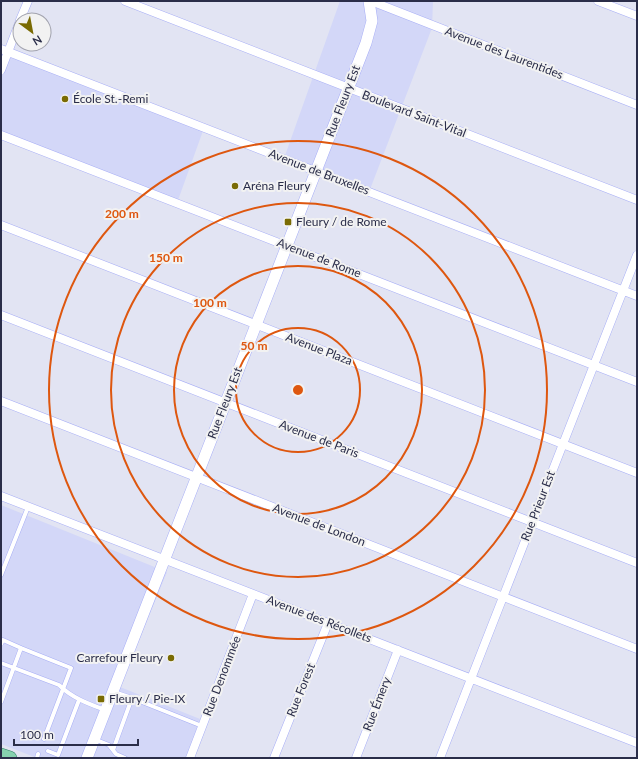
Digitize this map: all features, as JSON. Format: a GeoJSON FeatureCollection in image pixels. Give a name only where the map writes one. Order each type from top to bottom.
{"type":"FeatureCollection","features":[{"type":"Feature","properties":{"kind":"main road"},"geometry":{"type":"LineString","coordinates":[[1,754],[10,758]]}},
{"type":"Feature","properties":{"kind":"street"},"geometry":{"type":"LineString","coordinates":[[23,12],[28,1]]}},
{"type":"Feature","properties":{"kind":"street","name":"Boulevard Saint-Vital"},"geometry":{"type":"LineString","coordinates":[[125,1],[637,200]]}},
{"type":"Feature","properties":{"kind":"street","name":"Rue Fleury Est"},"geometry":{"type":"LineString","coordinates":[[87,758],[369,35],[372,20],[370,1]]}},
{"type":"Feature","properties":{"kind":"street","name":"Avenue des Laurentides"},"geometry":{"type":"LineString","coordinates":[[370,1],[637,105]]}},
{"type":"Feature","properties":{"kind":"street"},"geometry":{"type":"LineString","coordinates":[[598,1],[637,16]]}},
{"type":"Feature","properties":{"kind":"street"},"geometry":{"type":"LineString","coordinates":[[1,70],[4,50],[12,35]]}},
{"type":"Feature","properties":{"kind":"street","name":"Avenue de Bruxelles"},"geometry":{"type":"LineString","coordinates":[[4,50],[637,296]]}},
{"type":"Feature","properties":{"kind":"street","name":"Avenue de Rome"},"geometry":{"type":"LineString","coordinates":[[1,135],[637,382]]}},
{"type":"Feature","properties":{"kind":"street","name":"Avenue Plaza"},"geometry":{"type":"LineString","coordinates":[[1,225],[637,473]]}},
{"type":"Feature","properties":{"kind":"street","name":"Rue Prieur Est"},"geometry":{"type":"LineString","coordinates":[[440,758],[637,255]]}},
{"type":"Feature","properties":{"kind":"street","name":"Avenue de Paris"},"geometry":{"type":"LineString","coordinates":[[1,315],[637,563]]}},
{"type":"Feature","properties":{"kind":"street","name":"Avenue de London"},"geometry":{"type":"LineString","coordinates":[[1,401],[637,649]]}},
{"type":"Feature","properties":{"kind":"street","name":"Avenue des Récollets"},"geometry":{"type":"LineString","coordinates":[[1,496],[637,743]]}},
{"type":"Feature","properties":{"kind":"street","name":"Rue Denommée"},"geometry":{"type":"LineString","coordinates":[[190,758],[253,594]]}},
{"type":"Feature","properties":{"kind":"street","name":"Rue Forest"},"geometry":{"type":"LineString","coordinates":[[274,758],[328,623]]}},
{"type":"Feature","properties":{"kind":"street","name":"Rue Émery"},"geometry":{"type":"LineString","coordinates":[[356,758],[398,650]]}},
{"type":"Feature","properties":{"kind":"lane"},"geometry":{"type":"LineString","coordinates":[[1,575],[28,507]]}},
{"type":"Feature","properties":{"kind":"lane"},"geometry":{"type":"LineString","coordinates":[[1,644],[3,640],[71,668],[44,739]]}},
{"type":"Feature","properties":{"kind":"lane"},"geometry":{"type":"LineString","coordinates":[[1,702],[21,648]]}},
{"type":"Feature","properties":{"kind":"lane"},"geometry":{"type":"LineString","coordinates":[[1,663],[23,670],[59,685],[79,700],[106,710]]}},
{"type":"Feature","properties":{"kind":"lane"},"geometry":{"type":"LineString","coordinates":[[113,691],[202,726]]}},
{"type":"Feature","properties":{"kind":"lane"},"geometry":{"type":"LineString","coordinates":[[112,750],[132,698]]}},
{"type":"Feature","properties":{"kind":"lane"},"geometry":{"type":"LineString","coordinates":[[48,751],[58,754],[79,700]]}},
{"type":"Feature","properties":{"kind":"lane"},"geometry":{"type":"LineString","coordinates":[[94,739],[110,745],[116,754],[125,758]]}},
{"type":"Feature","properties":{"kind":"shaded area"},"geometry":{"type":"Polygon","coordinates":[[[340,1],[433,1],[432,28],[369,192],[282,164],[340,1]]]}},
{"type":"Feature","properties":{"kind":"shaded area","name":"École St.-Remi"},"geometry":{"type":"Polygon","coordinates":[[[8,51],[204,128],[177,203],[1,135],[1,70],[8,51]]]}},
{"type":"Feature","properties":{"kind":"shaded area"},"geometry":{"type":"Polygon","coordinates":[[[1,505],[167,572],[120,687],[200,719],[187,758],[37,758],[1,744],[1,505]]]}},
{"type":"Feature","properties":{"kind":"place","name":"École St.-Remi"},"geometry":{"type":"Point","coordinates":[65,99]}},
{"type":"Feature","properties":{"kind":"place","name":"Aréna Fleury"},"geometry":{"type":"Point","coordinates":[235,186]}},
{"type":"Feature","properties":{"kind":"place","name":"Fleury / de Rome"},"geometry":{"type":"Point","coordinates":[288,222]}},
{"type":"Feature","properties":{"kind":"place","name":"Carrefour Fleury"},"geometry":{"type":"Point","coordinates":[171,658]}},
{"type":"Feature","properties":{"kind":"place","name":"Fleury / Pie-IX"},"geometry":{"type":"Point","coordinates":[101,699]}}]}
